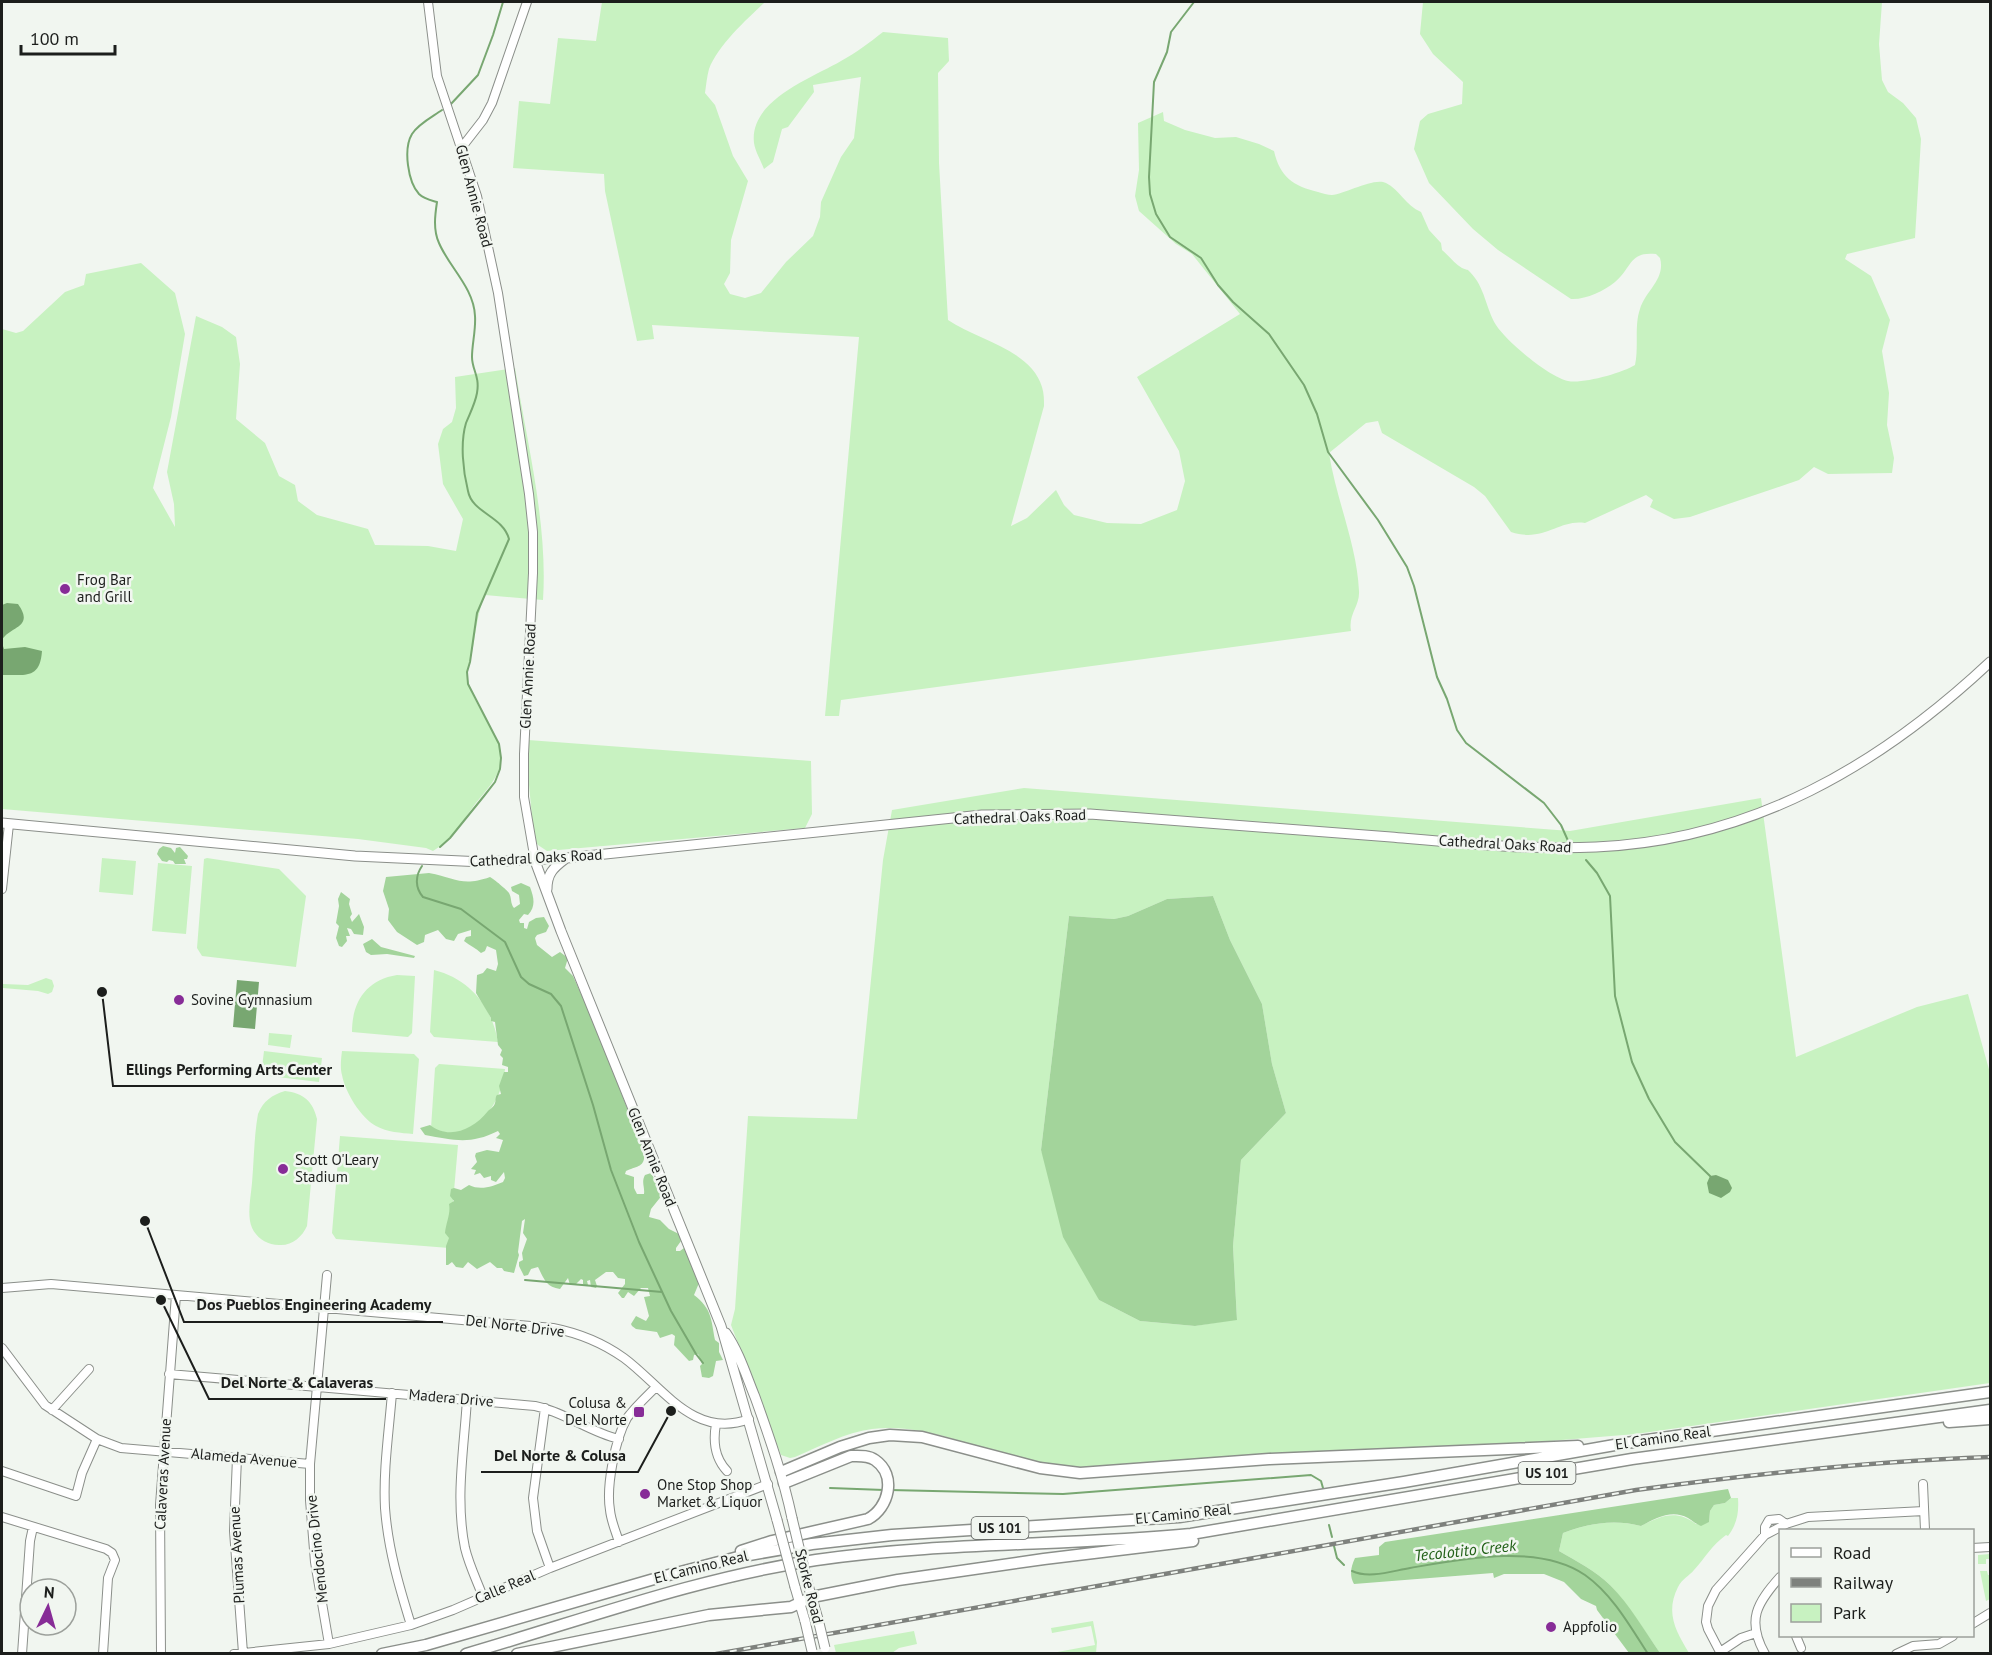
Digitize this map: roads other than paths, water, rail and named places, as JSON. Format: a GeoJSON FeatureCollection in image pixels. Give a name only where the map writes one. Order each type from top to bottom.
{"type":"FeatureCollection","features":[{"type":"Feature","properties":{"kind":"highway"},"geometry":{"type":"LineString","coordinates":[[1908,1403],[1990,1387]]}},
{"type":"Feature","properties":{"kind":"highway","name":"El Camino Real"},"geometry":{"type":"LineString","coordinates":[[382,1653],[426,1645],[738,1557],[892,1535],[1179,1517],[1404,1482],[1626,1443],[1990,1392]]}},
{"type":"Feature","properties":{"kind":"highway","name":"El Camino Real"},"geometry":{"type":"LineString","coordinates":[[466,1653],[541,1632],[662,1593],[779,1566],[863,1554],[1122,1541],[1245,1526],[1632,1458],[1990,1410]]}},
{"type":"Feature","properties":{"kind":"highway"},"geometry":{"type":"LineString","coordinates":[[1851,1429],[1865,1432],[1990,1419]]}},
{"type":"Feature","properties":{"kind":"highway"},"geometry":{"type":"LineString","coordinates":[[783,1478],[840,1447],[869,1438],[890,1435],[922,1437],[1029,1466],[1080,1473],[1269,1459],[1626,1443]]}},
{"type":"Feature","properties":{"kind":"highway"},"geometry":{"type":"LineString","coordinates":[[661,1577],[772,1541],[868,1520],[878,1514],[887,1498],[885,1474],[874,1460],[863,1455],[851,1456],[783,1478]]}},
{"type":"Feature","properties":{"kind":"highway"},"geometry":{"type":"LineString","coordinates":[[517,1653],[709,1615],[791,1607],[812,1597],[898,1580],[1223,1536],[1245,1526]]}},
{"type":"Feature","properties":{"kind":"main road","name":"Cathedral Oaks Road"},"geometry":{"type":"LineString","coordinates":[[5,823],[411,860],[483,862],[567,858],[982,815],[1045,814],[1090,814],[1542,848],[1625,845],[1689,834],[1731,823],[1795,799],[1830,782],[1876,755],[1924,720],[1990,662]]}},
{"type":"Feature","properties":{"kind":"main road"},"geometry":{"type":"LineString","coordinates":[[547,894],[548,876],[553,868],[567,858]]}},
{"type":"Feature","properties":{"kind":"main road","name":"Glen Annie Road"},"geometry":{"type":"LineString","coordinates":[[535,861],[721,1326],[768,1484],[795,1587]]}},
{"type":"Feature","properties":{"kind":"main road","name":"Glen Annie Road"},"geometry":{"type":"LineString","coordinates":[[721,1326],[731,1341],[750,1385],[783,1478],[792,1518]]}},
{"type":"Feature","properties":{"kind":"main road"},"geometry":{"type":"LineString","coordinates":[[768,1484],[783,1478]]}},
{"type":"Feature","properties":{"kind":"main road","name":"Storke Road"},"geometry":{"type":"LineString","coordinates":[[792,1518],[826,1651]]}},
{"type":"Feature","properties":{"kind":"main road","name":"Storke Road"},"geometry":{"type":"LineString","coordinates":[[795,1587],[812,1652]]}},
{"type":"Feature","properties":{"kind":"street","name":"Glen Annie Road"},"geometry":{"type":"LineString","coordinates":[[428,2],[437,76],[479,203],[498,293],[533,532],[524,797],[535,861]]}},
{"type":"Feature","properties":{"kind":"street"},"geometry":{"type":"LineString","coordinates":[[462,147],[483,120],[492,103],[527,2]]}},
{"type":"Feature","properties":{"kind":"street"},"geometry":{"type":"LineString","coordinates":[[2,888],[5,823]]}},
{"type":"Feature","properties":{"kind":"street","name":"Mendocino Drive"},"geometry":{"type":"LineString","coordinates":[[327,1275],[310,1464],[311,1530],[329,1644]]}},
{"type":"Feature","properties":{"kind":"street","name":"Del Norte Drive"},"geometry":{"type":"LineString","coordinates":[[2,1288],[40,1284],[176,1294],[559,1329],[608,1348],[626,1360],[686,1411],[717,1424]]}},
{"type":"Feature","properties":{"kind":"street","name":"Calaveras Avenue"},"geometry":{"type":"LineString","coordinates":[[161,1653],[160,1505],[176,1294]]}},
{"type":"Feature","properties":{"kind":"street","name":"Alameda Avenue"},"geometry":{"type":"LineString","coordinates":[[3,1353],[38,1397],[52,1410],[97,1439],[117,1447],[310,1464]]}},
{"type":"Feature","properties":{"kind":"street"},"geometry":{"type":"LineString","coordinates":[[52,1410],[89,1369]]}},
{"type":"Feature","properties":{"kind":"street","name":"Madera Drive"},"geometry":{"type":"LineString","coordinates":[[169,1374],[545,1408],[563,1414],[598,1433],[619,1439]]}},
{"type":"Feature","properties":{"kind":"street"},"geometry":{"type":"LineString","coordinates":[[619,1542],[609,1503],[619,1439],[627,1419],[656,1387]]}},
{"type":"Feature","properties":{"kind":"street"},"geometry":{"type":"LineString","coordinates":[[392,1393],[386,1488],[387,1524],[393,1562],[411,1625]]}},
{"type":"Feature","properties":{"kind":"street"},"geometry":{"type":"LineString","coordinates":[[467,1400],[460,1488],[461,1521],[466,1551],[483,1597]]}},
{"type":"Feature","properties":{"kind":"street"},"geometry":{"type":"LineString","coordinates":[[545,1408],[533,1498],[537,1531],[550,1568]]}},
{"type":"Feature","properties":{"kind":"street"},"geometry":{"type":"LineString","coordinates":[[727,1471],[716,1455],[717,1424],[730,1425],[749,1419]]}},
{"type":"Feature","properties":{"kind":"street"},"geometry":{"type":"LineString","coordinates":[[2,1471],[76,1496],[82,1473],[97,1439]]}},
{"type":"Feature","properties":{"kind":"street","name":"Plumas Avenue"},"geometry":{"type":"LineString","coordinates":[[237,1458],[234,1531],[243,1653]]}},
{"type":"Feature","properties":{"kind":"street","name":"Calle Real"},"geometry":{"type":"LineString","coordinates":[[234,1653],[329,1644],[411,1625],[550,1568],[768,1484]]}},
{"type":"Feature","properties":{"kind":"street"},"geometry":{"type":"LineString","coordinates":[[1923,1484],[1925,1529]]}},
{"type":"Feature","properties":{"kind":"street"},"geometry":{"type":"LineString","coordinates":[[1755,1633],[1718,1652],[1706,1622],[1708,1606],[1716,1590],[1766,1535],[1765,1527],[1769,1520],[1779,1519],[1786,1524],[1824,1515],[1924,1511]]}},
{"type":"Feature","properties":{"kind":"street"},"geometry":{"type":"LineString","coordinates":[[2,1516],[106,1549],[114,1557],[114,1564],[108,1578],[103,1653]]}},
{"type":"Feature","properties":{"kind":"street"},"geometry":{"type":"LineString","coordinates":[[22,1653],[33,1527]]}},
{"type":"Feature","properties":{"kind":"street"},"geometry":{"type":"LineString","coordinates":[[1974,1548],[1990,1547]]}},
{"type":"Feature","properties":{"kind":"street"},"geometry":{"type":"LineString","coordinates":[[1765,1653],[1755,1633],[1756,1611],[1766,1593],[1779,1580]]}},
{"type":"Feature","properties":{"kind":"street"},"geometry":{"type":"LineString","coordinates":[[1974,1623],[1990,1613]]}},
{"type":"Feature","properties":{"kind":"street"},"geometry":{"type":"LineString","coordinates":[[1797,1637],[1801,1648]]}},
{"type":"Feature","properties":{"kind":"street"},"geometry":{"type":"LineString","coordinates":[[1896,1653],[1913,1646],[1939,1644],[1950,1637]]}},
{"type":"Feature","properties":{"kind":"waterway"},"geometry":{"type":"LineString","coordinates":[[450,105],[478,75],[503,2]]}},
{"type":"Feature","properties":{"kind":"waterway"},"geometry":{"type":"LineString","coordinates":[[1194,2],[1171,32],[1167,52],[1154,82],[1149,177],[1150,194],[1156,214],[1170,237],[1201,258],[1218,285],[1233,302],[1269,334],[1304,385],[1317,414],[1328,452],[1378,520],[1407,567],[1437,677],[1457,730],[1466,743],[1544,803],[1561,825],[1569,843]]}},
{"type":"Feature","properties":{"kind":"waterway"},"geometry":{"type":"LineString","coordinates":[[440,847],[450,838],[495,782],[500,769],[499,744],[468,684],[467,672],[477,613],[509,539],[501,525],[475,505],[468,491],[464,466],[464,431],[478,387],[472,357],[474,306],[466,287],[443,252],[437,238],[435,222],[437,202],[425,198],[415,189],[408,165],[409,140],[412,134],[421,124],[442,110]]}},
{"type":"Feature","properties":{"kind":"waterway"},"geometry":{"type":"LineString","coordinates":[[1586,860],[1597,873],[1610,896],[1615,996],[1632,1062],[1649,1099],[1675,1142],[1710,1176]]}},
{"type":"Feature","properties":{"kind":"waterway"},"geometry":{"type":"LineString","coordinates":[[422,866],[417,882],[418,890],[423,897],[461,909],[505,942],[521,977],[529,984],[551,994],[561,1006],[611,1170],[639,1242],[671,1311],[703,1363]]}},
{"type":"Feature","properties":{"kind":"waterway"},"geometry":{"type":"LineString","coordinates":[[525,1280],[662,1292]]}},
{"type":"Feature","properties":{"kind":"waterway"},"geometry":{"type":"LineString","coordinates":[[890,1490],[1063,1494],[1311,1475],[1321,1481],[1323,1488]]}},
{"type":"Feature","properties":{"kind":"waterway"},"geometry":{"type":"LineString","coordinates":[[830,1488],[884,1490]]}},
{"type":"Feature","properties":{"kind":"waterway"},"geometry":{"type":"LineString","coordinates":[[1329,1525],[1332,1537]]}},
{"type":"Feature","properties":{"kind":"waterway"},"geometry":{"type":"LineString","coordinates":[[1334,1546],[1337,1558],[1344,1565]]}},
{"type":"Feature","properties":{"kind":"waterway","name":"Tecolotito Creek"},"geometry":{"type":"LineString","coordinates":[[1352,1571],[1381,1574],[1452,1561],[1499,1556],[1545,1559],[1566,1565],[1585,1575],[1604,1591],[1648,1654]]}},
{"type":"Feature","properties":{"kind":"railway"},"geometry":{"type":"LineString","coordinates":[[716,1654],[1636,1490],[1813,1469],[1990,1457]]}},
{"type":"Feature","properties":{"kind":"place","name":"Frog Bar and Grill"},"geometry":{"type":"Point","coordinates":[65,589]}},
{"type":"Feature","properties":{"kind":"place","name":"Ellings Performing Arts Center"},"geometry":{"type":"Point","coordinates":[102,992]}},
{"type":"Feature","properties":{"kind":"place","name":"Sovine Gymnasium"},"geometry":{"type":"Point","coordinates":[179,1000]}},
{"type":"Feature","properties":{"kind":"place","name":"Scott O'Leary Stadium"},"geometry":{"type":"Point","coordinates":[283,1169]}},
{"type":"Feature","properties":{"kind":"place","name":"Dos Pueblos Engineering Academy"},"geometry":{"type":"Point","coordinates":[145,1221]}},
{"type":"Feature","properties":{"kind":"place","name":"Del Norte & Calaveras"},"geometry":{"type":"Point","coordinates":[161,1300]}},
{"type":"Feature","properties":{"kind":"place","name":"Del Norte & Colusa"},"geometry":{"type":"Point","coordinates":[671,1411]}},
{"type":"Feature","properties":{"kind":"place","name":"Colusa & Del Norte"},"geometry":{"type":"Point","coordinates":[639,1412]}},
{"type":"Feature","properties":{"kind":"place","name":"One Stop Shop Market & Liquor"},"geometry":{"type":"Point","coordinates":[645,1494]}},
{"type":"Feature","properties":{"kind":"place","name":"Appfolio"},"geometry":{"type":"Point","coordinates":[1551,1627]}}]}
